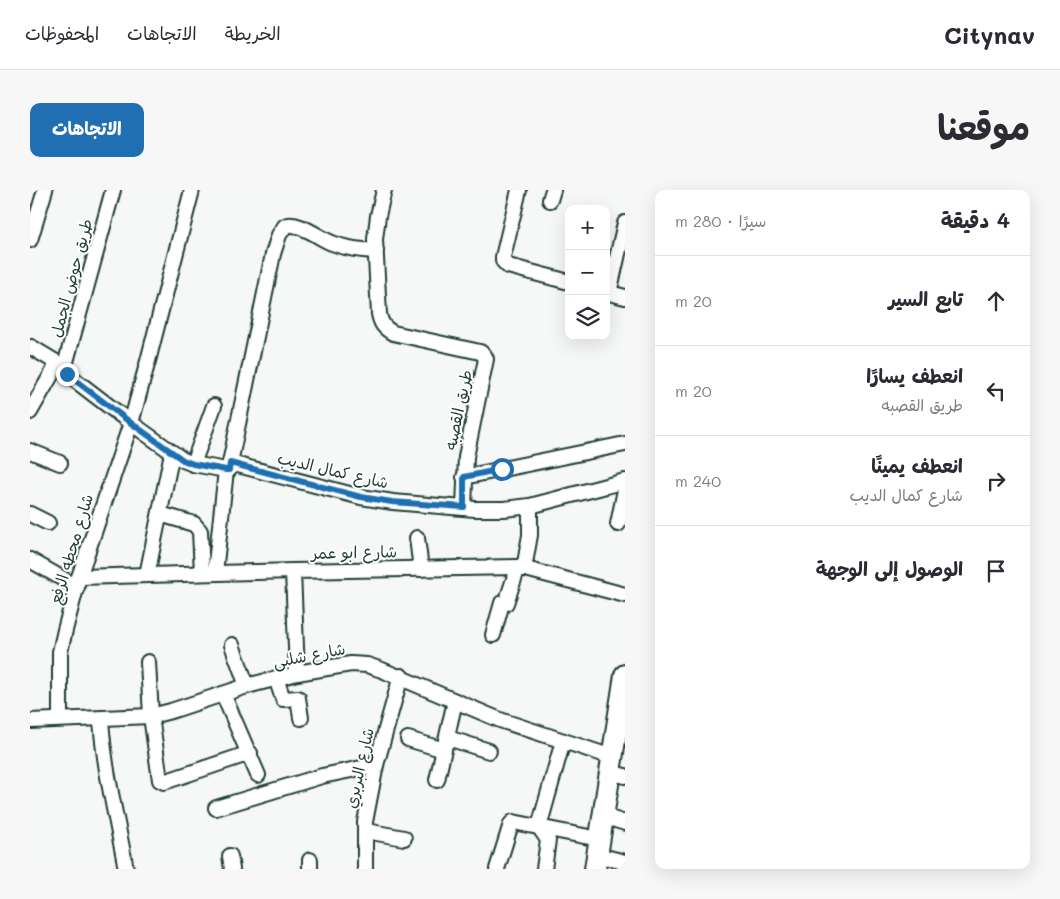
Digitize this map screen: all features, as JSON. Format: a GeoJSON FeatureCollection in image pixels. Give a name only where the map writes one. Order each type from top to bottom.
{"type":"FeatureCollection","features":[{"type":"Feature","properties":{"kind":"main road"},"geometry":{"type":"LineString","coordinates":[[597,854],[603,816],[615,768],[625,675]]}},
{"type":"Feature","properties":{"kind":"street"},"geometry":{"type":"LineString","coordinates":[[30,240],[45,190]]}},
{"type":"Feature","properties":{"kind":"street","name":"طريق حوض الجمل"},"geometry":{"type":"LineString","coordinates":[[30,412],[63,368],[113,190]]}},
{"type":"Feature","properties":{"kind":"street","name":"شارع محطه الرفع"},"geometry":{"type":"LineString","coordinates":[[60,719],[60,652],[78,582],[131,423],[192,190]]}},
{"type":"Feature","properties":{"kind":"street","name":"طريق القصبه"},"geometry":{"type":"LineString","coordinates":[[384,190],[376,228],[379,314],[381,323],[385,328],[393,332],[480,352],[484,355],[486,364],[466,458],[464,507]]}},
{"type":"Feature","properties":{"kind":"street"},"geometry":{"type":"LineString","coordinates":[[519,190],[503,257],[504,261],[508,266],[565,281]]}},
{"type":"Feature","properties":{"kind":"street"},"geometry":{"type":"LineString","coordinates":[[610,284],[625,223]]}},
{"type":"Feature","properties":{"kind":"street"},"geometry":{"type":"LineString","coordinates":[[208,573],[228,467],[273,254],[280,235],[285,226],[293,224],[349,249],[376,251]]}},
{"type":"Feature","properties":{"kind":"street"},"geometry":{"type":"LineString","coordinates":[[610,293],[625,297]]}},
{"type":"Feature","properties":{"kind":"street","name":"شارع كمال الديب"},"geometry":{"type":"LineString","coordinates":[[31,346],[63,368],[131,423],[172,452],[193,464],[228,467],[392,502],[504,509],[530,506],[625,481]]}},
{"type":"Feature","properties":{"kind":"street"},"geometry":{"type":"LineString","coordinates":[[193,464],[214,406]]}},
{"type":"Feature","properties":{"kind":"street"},"geometry":{"type":"LineString","coordinates":[[464,477],[625,444]]}},
{"type":"Feature","properties":{"kind":"street"},"geometry":{"type":"LineString","coordinates":[[30,451],[60,463]]}},
{"type":"Feature","properties":{"kind":"street"},"geometry":{"type":"LineString","coordinates":[[147,575],[172,452]]}},
{"type":"Feature","properties":{"kind":"street"},"geometry":{"type":"LineString","coordinates":[[618,524],[625,490]]}},
{"type":"Feature","properties":{"kind":"street"},"geometry":{"type":"LineString","coordinates":[[493,635],[502,603],[506,603],[521,568],[530,535],[530,506]]}},
{"type":"Feature","properties":{"kind":"street"},"geometry":{"type":"LineString","coordinates":[[30,514],[48,523]]}},
{"type":"Feature","properties":{"kind":"street"},"geometry":{"type":"LineString","coordinates":[[160,514],[194,524],[198,527],[208,573]]}},
{"type":"Feature","properties":{"kind":"street"},"geometry":{"type":"LineString","coordinates":[[416,538],[421,569]]}},
{"type":"Feature","properties":{"kind":"street"},"geometry":{"type":"LineString","coordinates":[[30,560],[78,582]]}},
{"type":"Feature","properties":{"kind":"street","name":"شارع ابو عمر"},"geometry":{"type":"LineString","coordinates":[[78,582],[147,575],[208,573],[521,568],[625,595]]}},
{"type":"Feature","properties":{"kind":"street"},"geometry":{"type":"LineString","coordinates":[[293,571],[297,673]]}},
{"type":"Feature","properties":{"kind":"street"},"geometry":{"type":"LineString","coordinates":[[232,645],[247,686]]}},
{"type":"Feature","properties":{"kind":"street"},"geometry":{"type":"LineString","coordinates":[[148,662],[151,716],[158,779],[164,782],[250,753]]}},
{"type":"Feature","properties":{"kind":"street","name":"شارع شلبى"},"geometry":{"type":"LineString","coordinates":[[30,721],[151,716],[247,686],[297,673],[351,664],[367,665],[401,676],[500,720],[562,741],[615,768]]}},
{"type":"Feature","properties":{"kind":"street","name":"شارع البربري"},"geometry":{"type":"LineString","coordinates":[[365,869],[366,814],[376,765],[401,676]]}},
{"type":"Feature","properties":{"kind":"street"},"geometry":{"type":"LineString","coordinates":[[276,678],[283,699],[298,698],[301,718]]}},
{"type":"Feature","properties":{"kind":"street"},"geometry":{"type":"LineString","coordinates":[[223,694],[258,775]]}},
{"type":"Feature","properties":{"kind":"street"},"geometry":{"type":"LineString","coordinates":[[436,780],[455,701]]}},
{"type":"Feature","properties":{"kind":"street"},"geometry":{"type":"LineString","coordinates":[[101,719],[102,742],[110,794],[129,868]]}},
{"type":"Feature","properties":{"kind":"street"},"geometry":{"type":"LineString","coordinates":[[408,739],[489,751]]}},
{"type":"Feature","properties":{"kind":"street"},"geometry":{"type":"LineString","coordinates":[[544,869],[548,840],[539,827],[562,741]]}},
{"type":"Feature","properties":{"kind":"street"},"geometry":{"type":"LineString","coordinates":[[216,808],[322,776],[376,765]]}},
{"type":"Feature","properties":{"kind":"street"},"geometry":{"type":"LineString","coordinates":[[603,816],[625,823]]}},
{"type":"Feature","properties":{"kind":"street"},"geometry":{"type":"LineString","coordinates":[[497,869],[512,822],[539,827],[597,854],[625,862]]}},
{"type":"Feature","properties":{"kind":"street"},"geometry":{"type":"LineString","coordinates":[[366,831],[404,838]]}},
{"type":"Feature","properties":{"kind":"route"},"geometry":{"type":"LineString","coordinates":[[67,374],[131,423],[183,460],[193,464],[229,470],[230,463],[373,500],[464,507],[464,477],[502,469]]}}]}
